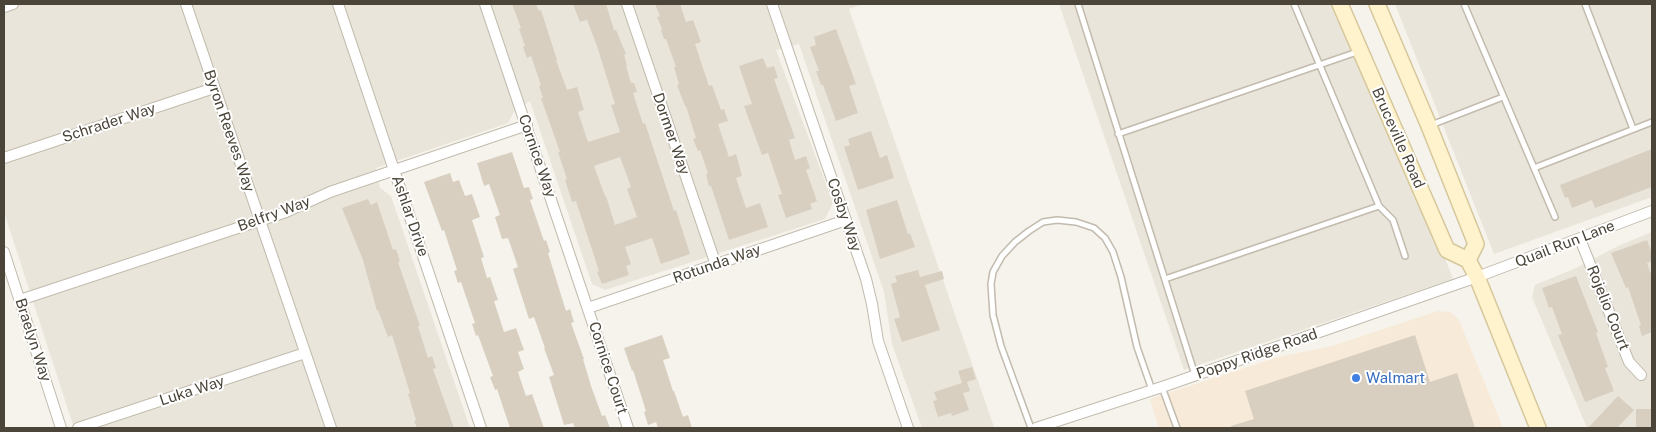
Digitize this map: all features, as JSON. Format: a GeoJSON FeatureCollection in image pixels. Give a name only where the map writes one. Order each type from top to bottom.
{"type":"FeatureCollection","features":[{"type":"Feature","properties":{"kind":"main road","name":"Bruceville Road"},"geometry":{"type":"LineString","coordinates":[[1340,4],[1447,250],[1468,260],[1476,244],[1377,4]]}},
{"type":"Feature","properties":{"kind":"main road"},"geometry":{"type":"LineString","coordinates":[[1468,260],[1477,277],[1538,428]]}},
{"type":"Feature","properties":{"kind":"street"},"geometry":{"type":"LineString","coordinates":[[4,7],[13,4]]}},
{"type":"Feature","properties":{"kind":"street","name":"Byron Reeves Way"},"geometry":{"type":"LineString","coordinates":[[186,4],[331,428]]}},
{"type":"Feature","properties":{"kind":"street","name":"Ashlar Drive"},"geometry":{"type":"LineString","coordinates":[[338,4],[481,428]]}},
{"type":"Feature","properties":{"kind":"street","name":"Cornice Way"},"geometry":{"type":"LineString","coordinates":[[485,4],[588,308]]}},
{"type":"Feature","properties":{"kind":"street","name":"Dormer Way"},"geometry":{"type":"LineString","coordinates":[[626,4],[716,264]]}},
{"type":"Feature","properties":{"kind":"street","name":"Cosby Way"},"geometry":{"type":"LineString","coordinates":[[772,4],[869,289],[879,347],[908,428]]}},
{"type":"Feature","properties":{"kind":"street","name":"Schrader Way"},"geometry":{"type":"LineString","coordinates":[[4,158],[214,88]]}},
{"type":"Feature","properties":{"kind":"street","name":"Belfry Way"},"geometry":{"type":"LineString","coordinates":[[20,300],[296,209],[330,192],[527,125]]}},
{"type":"Feature","properties":{"kind":"street","name":"Quail Run Lane"},"geometry":{"type":"LineString","coordinates":[[1477,277],[1652,211]]}},
{"type":"Feature","properties":{"kind":"street","name":"Rotunda Way"},"geometry":{"type":"LineString","coordinates":[[588,308],[846,220]]}},
{"type":"Feature","properties":{"kind":"street","name":"Rojelio Court"},"geometry":{"type":"LineString","coordinates":[[1580,239],[1629,362],[1640,375]]}},
{"type":"Feature","properties":{"kind":"street","name":"Braelyn Way"},"geometry":{"type":"LineString","coordinates":[[4,252],[61,428]]}},
{"type":"Feature","properties":{"kind":"street","name":"Poppy Ridge Road"},"geometry":{"type":"LineString","coordinates":[[1036,428],[1195,376],[1477,277]]}},
{"type":"Feature","properties":{"kind":"street","name":"Cornice Court"},"geometry":{"type":"LineString","coordinates":[[588,308],[628,428]]}},
{"type":"Feature","properties":{"kind":"street","name":"Luka Way"},"geometry":{"type":"LineString","coordinates":[[78,428],[305,353]]}},
{"type":"Feature","properties":{"kind":"lane"},"geometry":{"type":"LineString","coordinates":[[1078,4],[1195,376]]}},
{"type":"Feature","properties":{"kind":"lane"},"geometry":{"type":"LineString","coordinates":[[1294,4],[1379,206],[1393,220],[1405,256]]}},
{"type":"Feature","properties":{"kind":"lane"},"geometry":{"type":"LineString","coordinates":[[1464,4],[1555,217]]}},
{"type":"Feature","properties":{"kind":"lane"},"geometry":{"type":"LineString","coordinates":[[1585,4],[1633,129]]}},
{"type":"Feature","properties":{"kind":"lane"},"geometry":{"type":"LineString","coordinates":[[1118,134],[1360,51]]}},
{"type":"Feature","properties":{"kind":"lane"},"geometry":{"type":"LineString","coordinates":[[1428,126],[1503,98]]}},
{"type":"Feature","properties":{"kind":"lane"},"geometry":{"type":"LineString","coordinates":[[1534,168],[1652,122]]}},
{"type":"Feature","properties":{"kind":"lane"},"geometry":{"type":"LineString","coordinates":[[1165,279],[1379,206]]}},
{"type":"Feature","properties":{"kind":"lane"},"geometry":{"type":"LineString","coordinates":[[1031,428],[997,331],[993,315],[991,284],[993,272],[1002,256],[1028,231],[1044,222],[1057,220],[1076,222],[1094,228],[1105,238],[1113,252],[1121,277],[1137,346],[1152,390]]}},
{"type":"Feature","properties":{"kind":"lane"},"geometry":{"type":"LineString","coordinates":[[1162,387],[1177,428]]}},
{"type":"Feature","properties":{"kind":"shaded area"},"geometry":{"type":"Polygon","coordinates":[[[4,4],[864,4],[849,9],[994,427],[922,428],[892,344],[884,292],[799,44],[776,50],[833,203],[825,219],[605,290],[592,284],[530,101],[514,112],[508,123],[376,168],[380,188],[391,196],[470,428],[74,428],[4,212],[4,4]]]}},
{"type":"Feature","properties":{"kind":"shaded area"},"geometry":{"type":"Polygon","coordinates":[[[1059,4],[1346,4],[1453,279],[1184,370],[1059,4]]]}},
{"type":"Feature","properties":{"kind":"shaded area"},"geometry":{"type":"Polygon","coordinates":[[[1395,4],[1652,4],[1652,197],[1494,254],[1395,4]]]}},
{"type":"Feature","properties":{"kind":"shaded area"},"geometry":{"type":"Polygon","coordinates":[[[1652,232],[1652,428],[1587,428],[1532,297],[1535,285],[1652,232]]]}},
{"type":"Feature","properties":{"kind":"shaded area"},"geometry":{"type":"Polygon","coordinates":[[[1438,311],[1450,312],[1459,320],[1503,428],[1159,428],[1150,399],[1278,357],[1332,346],[1438,311]]]}},
{"type":"Feature","properties":{"kind":"building"},"geometry":{"type":"Polygon","coordinates":[[[512,4],[536,4],[539,11],[541,10],[567,90],[577,87],[584,110],[578,112],[588,142],[620,132],[611,105],[615,104],[597,46],[587,20],[580,22],[573,4],[606,4],[614,30],[616,30],[626,54],[624,55],[626,66],[631,83],[634,83],[637,92],[633,93],[643,124],[645,123],[690,254],[661,264],[652,238],[625,247],[631,264],[626,266],[629,275],[602,284],[576,201],[572,202],[565,180],[567,179],[558,152],[560,152],[541,98],[543,98],[539,86],[541,85],[531,56],[527,58],[523,47],[525,46],[519,29],[521,28],[512,4]],[[620,157],[594,166],[615,225],[637,217],[627,189],[631,187],[620,157]]]}},
{"type":"Feature","properties":{"kind":"building"},"geometry":{"type":"Polygon","coordinates":[[[655,4],[680,4],[686,22],[693,20],[701,42],[695,44],[709,86],[712,85],[721,110],[724,109],[728,121],[718,124],[729,157],[736,154],[742,176],[736,178],[746,208],[760,203],[768,227],[729,240],[711,186],[709,186],[706,174],[708,173],[700,150],[698,151],[693,139],[696,138],[677,85],[679,84],[674,67],[676,67],[661,30],[657,17],[660,16],[655,4]]]}},
{"type":"Feature","properties":{"kind":"building"},"geometry":{"type":"Polygon","coordinates":[[[836,29],[856,84],[849,86],[858,113],[836,121],[816,71],[819,71],[810,47],[816,45],[814,37],[836,29]]]}},
{"type":"Feature","properties":{"kind":"building"},"geometry":{"type":"Polygon","coordinates":[[[763,58],[767,68],[774,66],[778,78],[774,79],[795,138],[789,140],[795,160],[806,156],[810,168],[806,170],[817,201],[810,204],[812,209],[786,218],[778,195],[782,194],[768,153],[762,155],[744,106],[752,104],[739,66],[763,58]]]}},
{"type":"Feature","properties":{"kind":"building"},"geometry":{"type":"Polygon","coordinates":[[[871,131],[880,158],[887,155],[894,178],[858,190],[844,147],[850,145],[848,139],[871,131]]]}},
{"type":"Feature","properties":{"kind":"building"},"geometry":{"type":"Polygon","coordinates":[[[1652,149],[1652,187],[1595,208],[1592,200],[1572,208],[1568,197],[1565,198],[1560,185],[1652,149]]]}},
{"type":"Feature","properties":{"kind":"building"},"geometry":{"type":"Polygon","coordinates":[[[512,152],[524,188],[529,187],[533,199],[530,200],[544,241],[546,240],[550,252],[548,253],[566,311],[570,309],[574,322],[571,323],[591,386],[602,416],[605,415],[610,428],[575,428],[573,423],[564,425],[549,377],[554,375],[534,317],[529,319],[513,269],[518,267],[508,238],[502,239],[495,217],[500,215],[489,184],[484,186],[477,163],[512,152]]]}},
{"type":"Feature","properties":{"kind":"building"},"geometry":{"type":"Polygon","coordinates":[[[450,173],[453,182],[459,180],[465,196],[472,194],[480,217],[472,220],[484,257],[481,258],[487,278],[490,277],[498,300],[494,301],[504,332],[516,328],[524,350],[518,352],[524,369],[518,372],[526,396],[532,394],[544,428],[510,428],[497,389],[495,390],[490,377],[493,376],[478,335],[476,336],[472,324],[475,323],[461,282],[458,283],[454,271],[457,270],[444,230],[442,231],[424,182],[450,173]]]}},
{"type":"Feature","properties":{"kind":"building"},"geometry":{"type":"Polygon","coordinates":[[[368,199],[371,205],[377,202],[393,250],[396,249],[400,261],[398,262],[420,326],[418,326],[428,358],[432,356],[436,368],[433,369],[454,428],[417,428],[414,421],[416,420],[408,394],[410,393],[392,335],[388,337],[377,311],[363,260],[342,208],[368,199]]]}},
{"type":"Feature","properties":{"kind":"building"},"geometry":{"type":"Polygon","coordinates":[[[897,200],[908,234],[910,233],[915,247],[880,259],[866,210],[897,200]]]}},
{"type":"Feature","properties":{"kind":"building"},"geometry":{"type":"Polygon","coordinates":[[[1647,240],[1652,253],[1652,261],[1647,263],[1652,277],[1652,332],[1642,336],[1639,326],[1641,325],[1628,287],[1626,288],[1611,253],[1647,240]]]}},
{"type":"Feature","properties":{"kind":"building"},"geometry":{"type":"Polygon","coordinates":[[[918,270],[920,277],[942,271],[944,279],[925,285],[940,330],[902,342],[894,319],[900,317],[891,284],[897,282],[895,276],[918,270]]]}},
{"type":"Feature","properties":{"kind":"building"},"geometry":{"type":"Polygon","coordinates":[[[1576,276],[1598,332],[1596,333],[1608,367],[1605,368],[1614,391],[1585,402],[1558,335],[1562,334],[1552,307],[1549,308],[1542,288],[1576,276]]]}},
{"type":"Feature","properties":{"kind":"building"},"geometry":{"type":"Polygon","coordinates":[[[662,335],[670,358],[663,360],[673,391],[683,417],[688,415],[692,428],[658,428],[656,422],[648,425],[644,412],[646,411],[624,348],[662,335]]]}},
{"type":"Feature","properties":{"kind":"building","name":"Walmart"},"geometry":{"type":"Polygon","coordinates":[[[1415,335],[1430,382],[1457,373],[1475,428],[1232,428],[1231,426],[1254,419],[1245,391],[1415,335]]]}},
{"type":"Feature","properties":{"kind":"building"},"geometry":{"type":"Polygon","coordinates":[[[972,367],[976,379],[967,382],[970,391],[963,393],[969,410],[952,416],[951,413],[938,417],[933,401],[937,400],[934,392],[962,383],[958,371],[972,367]]]}},
{"type":"Feature","properties":{"kind":"building"},"geometry":{"type":"Polygon","coordinates":[[[1618,396],[1634,410],[1617,428],[1588,428],[1618,396]]]}},
{"type":"Feature","properties":{"kind":"building"},"geometry":{"type":"Polygon","coordinates":[[[1636,409],[1652,409],[1652,428],[1636,428],[1636,409]]]}},
{"type":"Feature","properties":{"kind":"place","name":"Walmart"},"geometry":{"type":"Point","coordinates":[1356,378]}}]}
